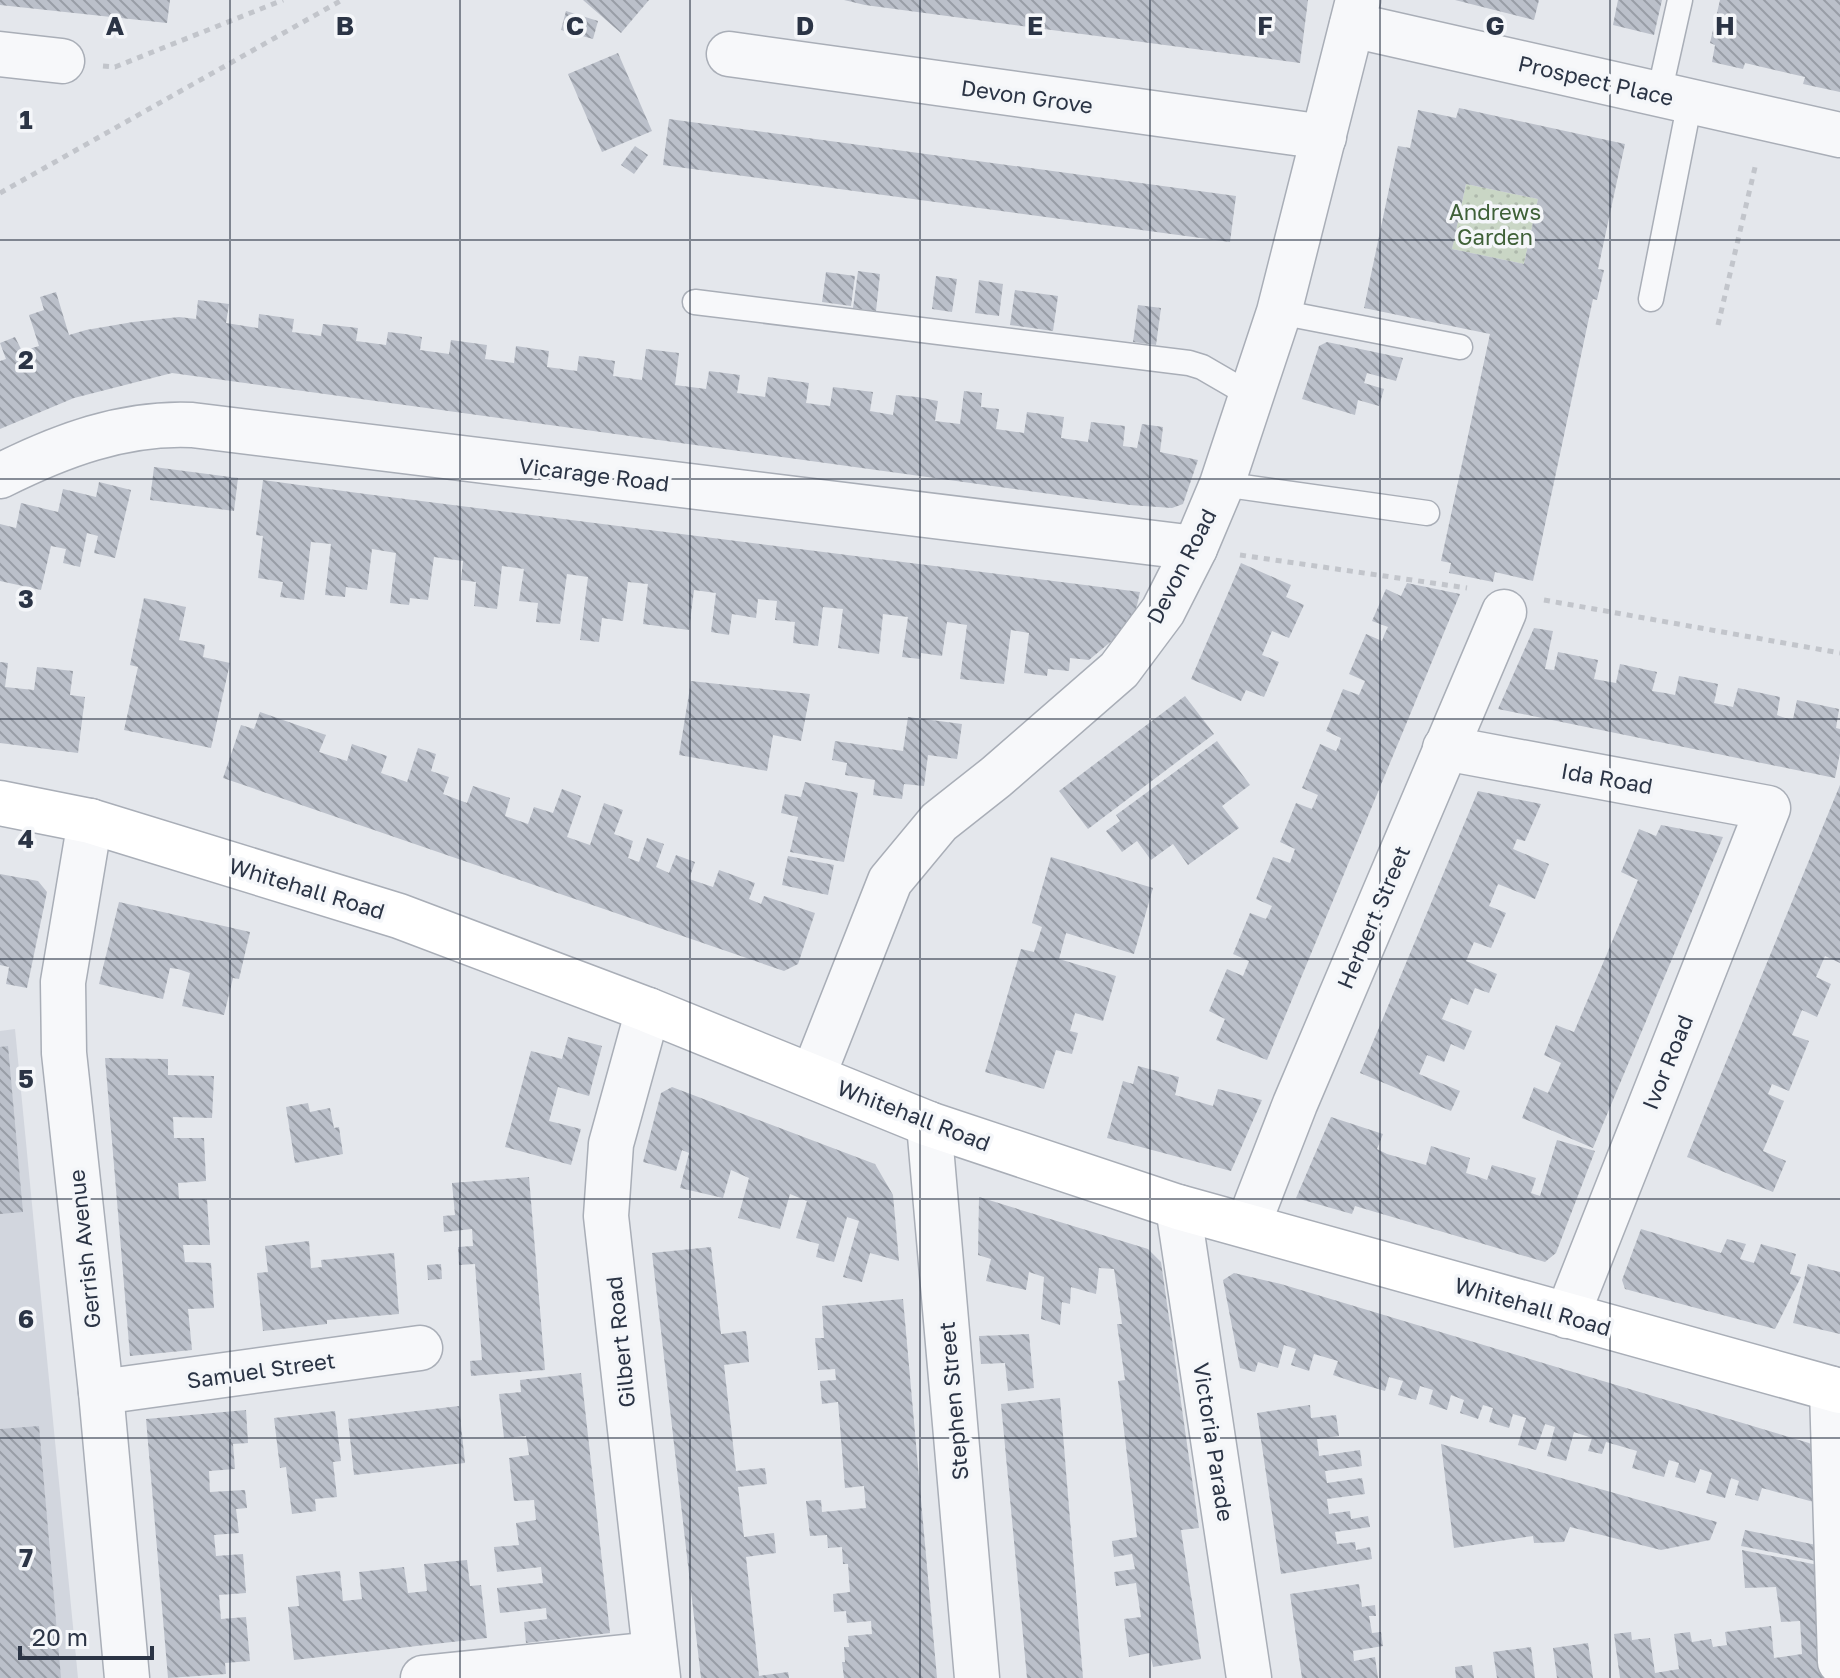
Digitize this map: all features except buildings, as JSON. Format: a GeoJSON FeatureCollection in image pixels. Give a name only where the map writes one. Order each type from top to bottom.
{"type":"FeatureCollection","features":[{"type":"Feature","properties":{"kind":"main road","name":"Whitehall Road"},"geometry":{"type":"LineString","coordinates":[[0,803],[90,821],[399,916],[648,1010],[929,1124],[1178,1207],[1836,1390]]}},
{"type":"Feature","properties":{"kind":"street","name":"Prospect Place"},"geometry":{"type":"LineString","coordinates":[[1355,12],[1674,97],[1840,135]]}},
{"type":"Feature","properties":{"kind":"street","name":"Devon Road"},"geometry":{"type":"LineString","coordinates":[[813,1076],[890,881],[939,822],[1119,670],[1163,611],[1195,548],[1222,484],[1279,312],[1355,12]]}},
{"type":"Feature","properties":{"kind":"street"},"geometry":{"type":"LineString","coordinates":[[0,54],[62,61]]}},
{"type":"Feature","properties":{"kind":"street","name":"Devon Grove"},"geometry":{"type":"LineString","coordinates":[[729,54],[1324,137]]}},
{"type":"Feature","properties":{"kind":"street","name":"Vicarage Road"},"geometry":{"type":"LineString","coordinates":[[0,476],[71,444],[106,434],[142,426],[192,425],[1195,548]]}},
{"type":"Feature","properties":{"kind":"street","name":"Herbert Street"},"geometry":{"type":"LineString","coordinates":[[1248,1225],[1295,1104],[1504,612]]}},
{"type":"Feature","properties":{"kind":"street","name":"Ida Road"},"geometry":{"type":"LineString","coordinates":[[1445,748],[1768,808]]}},
{"type":"Feature","properties":{"kind":"street","name":"Ivor Road"},"geometry":{"type":"LineString","coordinates":[[1567,1316],[1768,808]]}},
{"type":"Feature","properties":{"kind":"street","name":"Gerrish Avenue"},"geometry":{"type":"LineString","coordinates":[[90,821],[63,982],[64,1053],[101,1392],[127,1678]]}},
{"type":"Feature","properties":{"kind":"street","name":"Gilbert Road"},"geometry":{"type":"LineString","coordinates":[[648,1010],[611,1144],[606,1216],[657,1666]]}},
{"type":"Feature","properties":{"kind":"street","name":"Stephen Street"},"geometry":{"type":"LineString","coordinates":[[929,1124],[977,1678]]}},
{"type":"Feature","properties":{"kind":"street","name":"Victoria Parade"},"geometry":{"type":"LineString","coordinates":[[1178,1207],[1249,1678]]}},
{"type":"Feature","properties":{"kind":"street","name":"Samuel Street"},"geometry":{"type":"LineString","coordinates":[[101,1392],[420,1348]]}},
{"type":"Feature","properties":{"kind":"street"},"geometry":{"type":"LineString","coordinates":[[1836,1390],[1840,1662]]}},
{"type":"Feature","properties":{"kind":"street"},"geometry":{"type":"LineString","coordinates":[[423,1678],[657,1666]]}},
{"type":"Feature","properties":{"kind":"lane"},"geometry":{"type":"LineString","coordinates":[[1651,299],[1674,97],[1680,0]]}},
{"type":"Feature","properties":{"kind":"lane"},"geometry":{"type":"LineString","coordinates":[[695,302],[1189,363],[1252,396]]}},
{"type":"Feature","properties":{"kind":"lane"},"geometry":{"type":"LineString","coordinates":[[1279,312],[1460,347]]}},
{"type":"Feature","properties":{"kind":"lane"},"geometry":{"type":"LineString","coordinates":[[1222,484],[1427,513]]}},
{"type":"Feature","properties":{"kind":"path"},"geometry":{"type":"LineString","coordinates":[[62,61],[115,67],[283,0]]}},
{"type":"Feature","properties":{"kind":"path"},"geometry":{"type":"LineString","coordinates":[[0,193],[342,0]]}},
{"type":"Feature","properties":{"kind":"path"},"geometry":{"type":"LineString","coordinates":[[1718,325],[1767,118]]}},
{"type":"Feature","properties":{"kind":"shaded area"},"geometry":{"type":"Polygon","coordinates":[[[15,1029],[78,1678],[0,1678],[0,1031],[15,1029]]]}},
{"type":"Feature","properties":{"kind":"green space","name":"Andrews Garden"},"geometry":{"type":"Polygon","coordinates":[[[1466,184],[1538,199],[1524,264],[1452,249],[1466,184]]]}}]}
